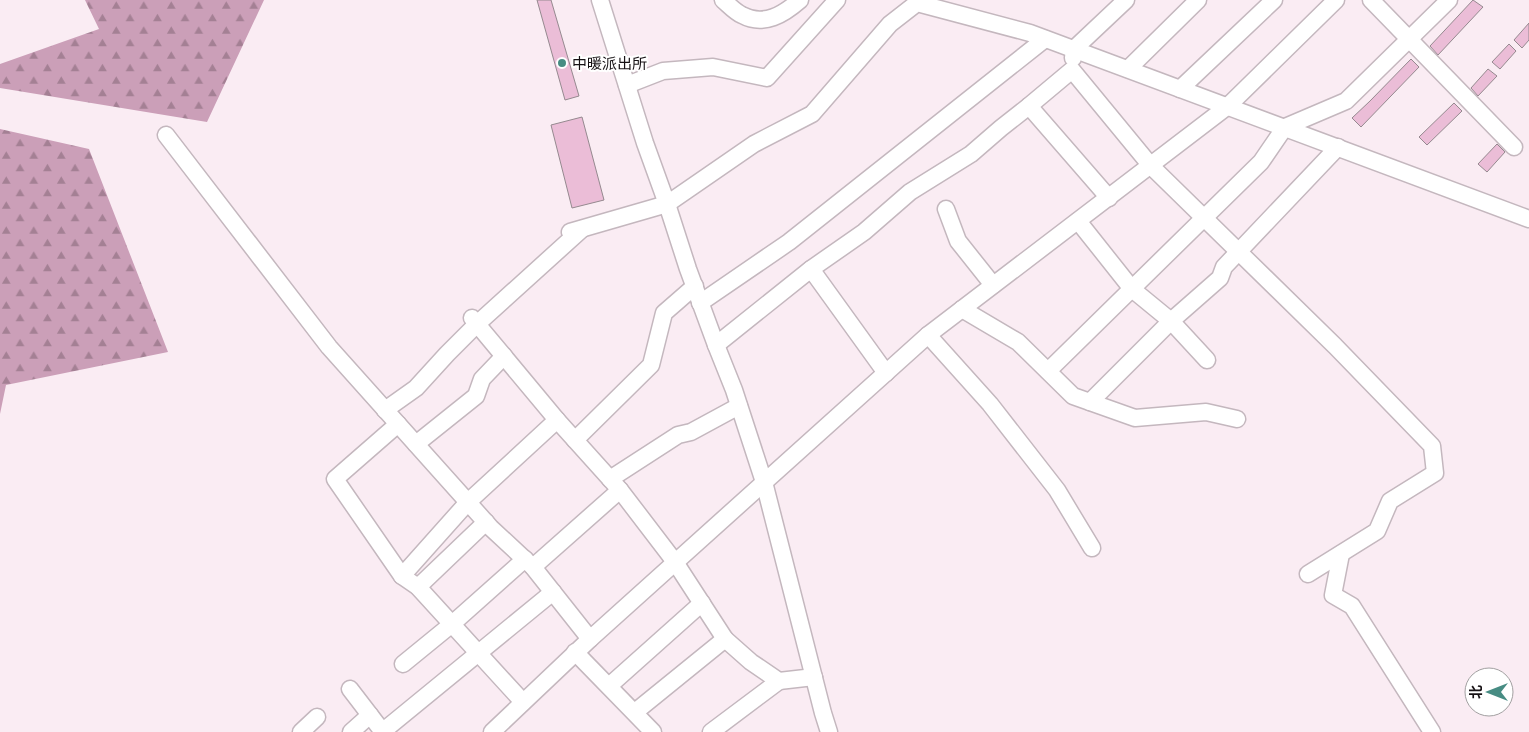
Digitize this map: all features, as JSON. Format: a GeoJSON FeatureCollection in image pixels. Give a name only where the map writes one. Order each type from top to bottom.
{"type":"FeatureCollection","features":[{"type":"Feature","properties":{"kind":"street"},"geometry":{"type":"LineString","coordinates":[[600,0],[688,269],[739,406],[764,482],[829,732]]}},
{"type":"Feature","properties":{"kind":"street"},"geometry":{"type":"LineString","coordinates":[[723,0],[742,16],[764,20],[786,12],[800,0]]}},
{"type":"Feature","properties":{"kind":"street"},"geometry":{"type":"LineString","coordinates":[[627,85],[663,71],[713,67],[767,78],[837,0]]}},
{"type":"Feature","properties":{"kind":"street"},"geometry":{"type":"LineString","coordinates":[[716,345],[810,269],[864,232],[910,192],[971,154],[1072,70],[1074,49],[1126,0]]}},
{"type":"Feature","properties":{"kind":"street"},"geometry":{"type":"LineString","coordinates":[[1128,69],[1198,0]]}},
{"type":"Feature","properties":{"kind":"street"},"geometry":{"type":"LineString","coordinates":[[1180,88],[1274,0]]}},
{"type":"Feature","properties":{"kind":"street"},"geometry":{"type":"LineString","coordinates":[[499,730],[523,702],[590,639],[928,335],[1228,106],[1336,0]]}},
{"type":"Feature","properties":{"kind":"street"},"geometry":{"type":"LineString","coordinates":[[1371,0],[1514,147]]}},
{"type":"Feature","properties":{"kind":"street"},"geometry":{"type":"LineString","coordinates":[[1048,371],[1261,162],[1285,127],[1346,101],[1449,0]]}},
{"type":"Feature","properties":{"kind":"street"},"geometry":{"type":"LineString","coordinates":[[385,410],[416,388],[475,321],[576,230],[667,204],[754,144],[812,114],[890,24],[918,3],[1045,38],[1529,219]]}},
{"type":"Feature","properties":{"kind":"street"},"geometry":{"type":"LineString","coordinates":[[700,303],[788,242],[1045,38]]}},
{"type":"Feature","properties":{"kind":"street"},"geometry":{"type":"LineString","coordinates":[[1072,70],[1151,166],[1335,346],[1432,446],[1435,473],[1390,501],[1377,531],[1308,574]]}},
{"type":"Feature","properties":{"kind":"street"},"geometry":{"type":"LineString","coordinates":[[1029,106],[1109,198]]}},
{"type":"Feature","properties":{"kind":"street"},"geometry":{"type":"LineString","coordinates":[[166,135],[329,347],[486,522],[529,563],[590,639]]}},
{"type":"Feature","properties":{"kind":"street"},"geometry":{"type":"LineString","coordinates":[[1090,402],[1171,321],[1220,278],[1224,267],[1338,147]]}},
{"type":"Feature","properties":{"kind":"street"},"geometry":{"type":"LineString","coordinates":[[946,208],[958,241],[993,285]]}},
{"type":"Feature","properties":{"kind":"street"},"geometry":{"type":"LineString","coordinates":[[1078,221],[1132,289],[1171,321],[1207,360]]}},
{"type":"Feature","properties":{"kind":"street"},"geometry":{"type":"LineString","coordinates":[[810,269],[886,373]]}},
{"type":"Feature","properties":{"kind":"street"},"geometry":{"type":"LineString","coordinates":[[575,440],[651,365],[664,313],[695,286]]}},
{"type":"Feature","properties":{"kind":"street"},"geometry":{"type":"LineString","coordinates":[[962,309],[1018,342],[1073,396],[1135,418],[1206,412],[1236,419]]}},
{"type":"Feature","properties":{"kind":"street"},"geometry":{"type":"LineString","coordinates":[[475,321],[557,420],[615,485],[675,562],[725,640],[751,662],[780,681]]}},
{"type":"Feature","properties":{"kind":"street"},"geometry":{"type":"LineString","coordinates":[[928,335],[990,404],[1057,490],[1092,548]]}},
{"type":"Feature","properties":{"kind":"street"},"geometry":{"type":"LineString","coordinates":[[416,444],[476,396],[482,379],[504,356]]}},
{"type":"Feature","properties":{"kind":"street"},"geometry":{"type":"LineString","coordinates":[[403,664],[529,563],[615,485],[678,436],[691,432],[739,406]]}},
{"type":"Feature","properties":{"kind":"street"},"geometry":{"type":"LineString","coordinates":[[402,576],[468,502],[557,420]]}},
{"type":"Feature","properties":{"kind":"street"},"geometry":{"type":"LineString","coordinates":[[398,424],[335,479],[402,576],[418,587],[523,702]]}},
{"type":"Feature","properties":{"kind":"street"},"geometry":{"type":"LineString","coordinates":[[418,587],[486,522]]}},
{"type":"Feature","properties":{"kind":"street"},"geometry":{"type":"LineString","coordinates":[[1341,554],[1333,595],[1352,606],[1432,732]]}},
{"type":"Feature","properties":{"kind":"street"},"geometry":{"type":"LineString","coordinates":[[350,689],[382,732],[553,592]]}},
{"type":"Feature","properties":{"kind":"street"},"geometry":{"type":"LineString","coordinates":[[609,686],[702,604]]}},
{"type":"Feature","properties":{"kind":"street"},"geometry":{"type":"LineString","coordinates":[[635,712],[725,640]]}},
{"type":"Feature","properties":{"kind":"street"},"geometry":{"type":"LineString","coordinates":[[576,652],[653,732]]}},
{"type":"Feature","properties":{"kind":"street"},"geometry":{"type":"LineString","coordinates":[[711,732],[780,681],[814,677]]}},
{"type":"Feature","properties":{"kind":"street"},"geometry":{"type":"LineString","coordinates":[[351,732],[370,715]]}},
{"type":"Feature","properties":{"kind":"street"},"geometry":{"type":"LineString","coordinates":[[301,732],[317,717]]}},
{"type":"Feature","properties":{"kind":"green space"},"geometry":{"type":"Polygon","coordinates":[[[85,0],[264,0],[207,122],[0,88],[0,64],[99,29],[85,0]]]}},
{"type":"Feature","properties":{"kind":"green space"},"geometry":{"type":"Polygon","coordinates":[[[0,129],[89,149],[168,352],[6,385],[0,414],[0,129]]]}},
{"type":"Feature","properties":{"kind":"building","name":"中暖派出所"},"geometry":{"type":"Polygon","coordinates":[[[537,0],[551,0],[579,96],[565,100],[537,0]]]}},
{"type":"Feature","properties":{"kind":"building"},"geometry":{"type":"Polygon","coordinates":[[[1473,0],[1483,7],[1438,55],[1430,46],[1473,0]]]}},
{"type":"Feature","properties":{"kind":"building"},"geometry":{"type":"Polygon","coordinates":[[[1529,23],[1529,40],[1522,48],[1514,40],[1529,23]]]}},
{"type":"Feature","properties":{"kind":"building"},"geometry":{"type":"Polygon","coordinates":[[[1509,44],[1516,51],[1500,69],[1492,62],[1509,44]]]}},
{"type":"Feature","properties":{"kind":"building"},"geometry":{"type":"Polygon","coordinates":[[[1411,59],[1419,67],[1361,127],[1352,118],[1411,59]]]}},
{"type":"Feature","properties":{"kind":"building"},"geometry":{"type":"Polygon","coordinates":[[[1488,69],[1497,76],[1478,96],[1471,88],[1488,69]]]}},
{"type":"Feature","properties":{"kind":"building"},"geometry":{"type":"Polygon","coordinates":[[[1454,103],[1462,111],[1427,145],[1419,137],[1454,103]]]}},
{"type":"Feature","properties":{"kind":"building"},"geometry":{"type":"Polygon","coordinates":[[[582,117],[604,200],[572,208],[551,125],[582,117]]]}},
{"type":"Feature","properties":{"kind":"building"},"geometry":{"type":"Polygon","coordinates":[[[1497,144],[1505,152],[1487,172],[1478,164],[1497,144]]]}},
{"type":"Feature","properties":{"kind":"place","name":"中暖派出所"},"geometry":{"type":"Point","coordinates":[562,63]}}]}
